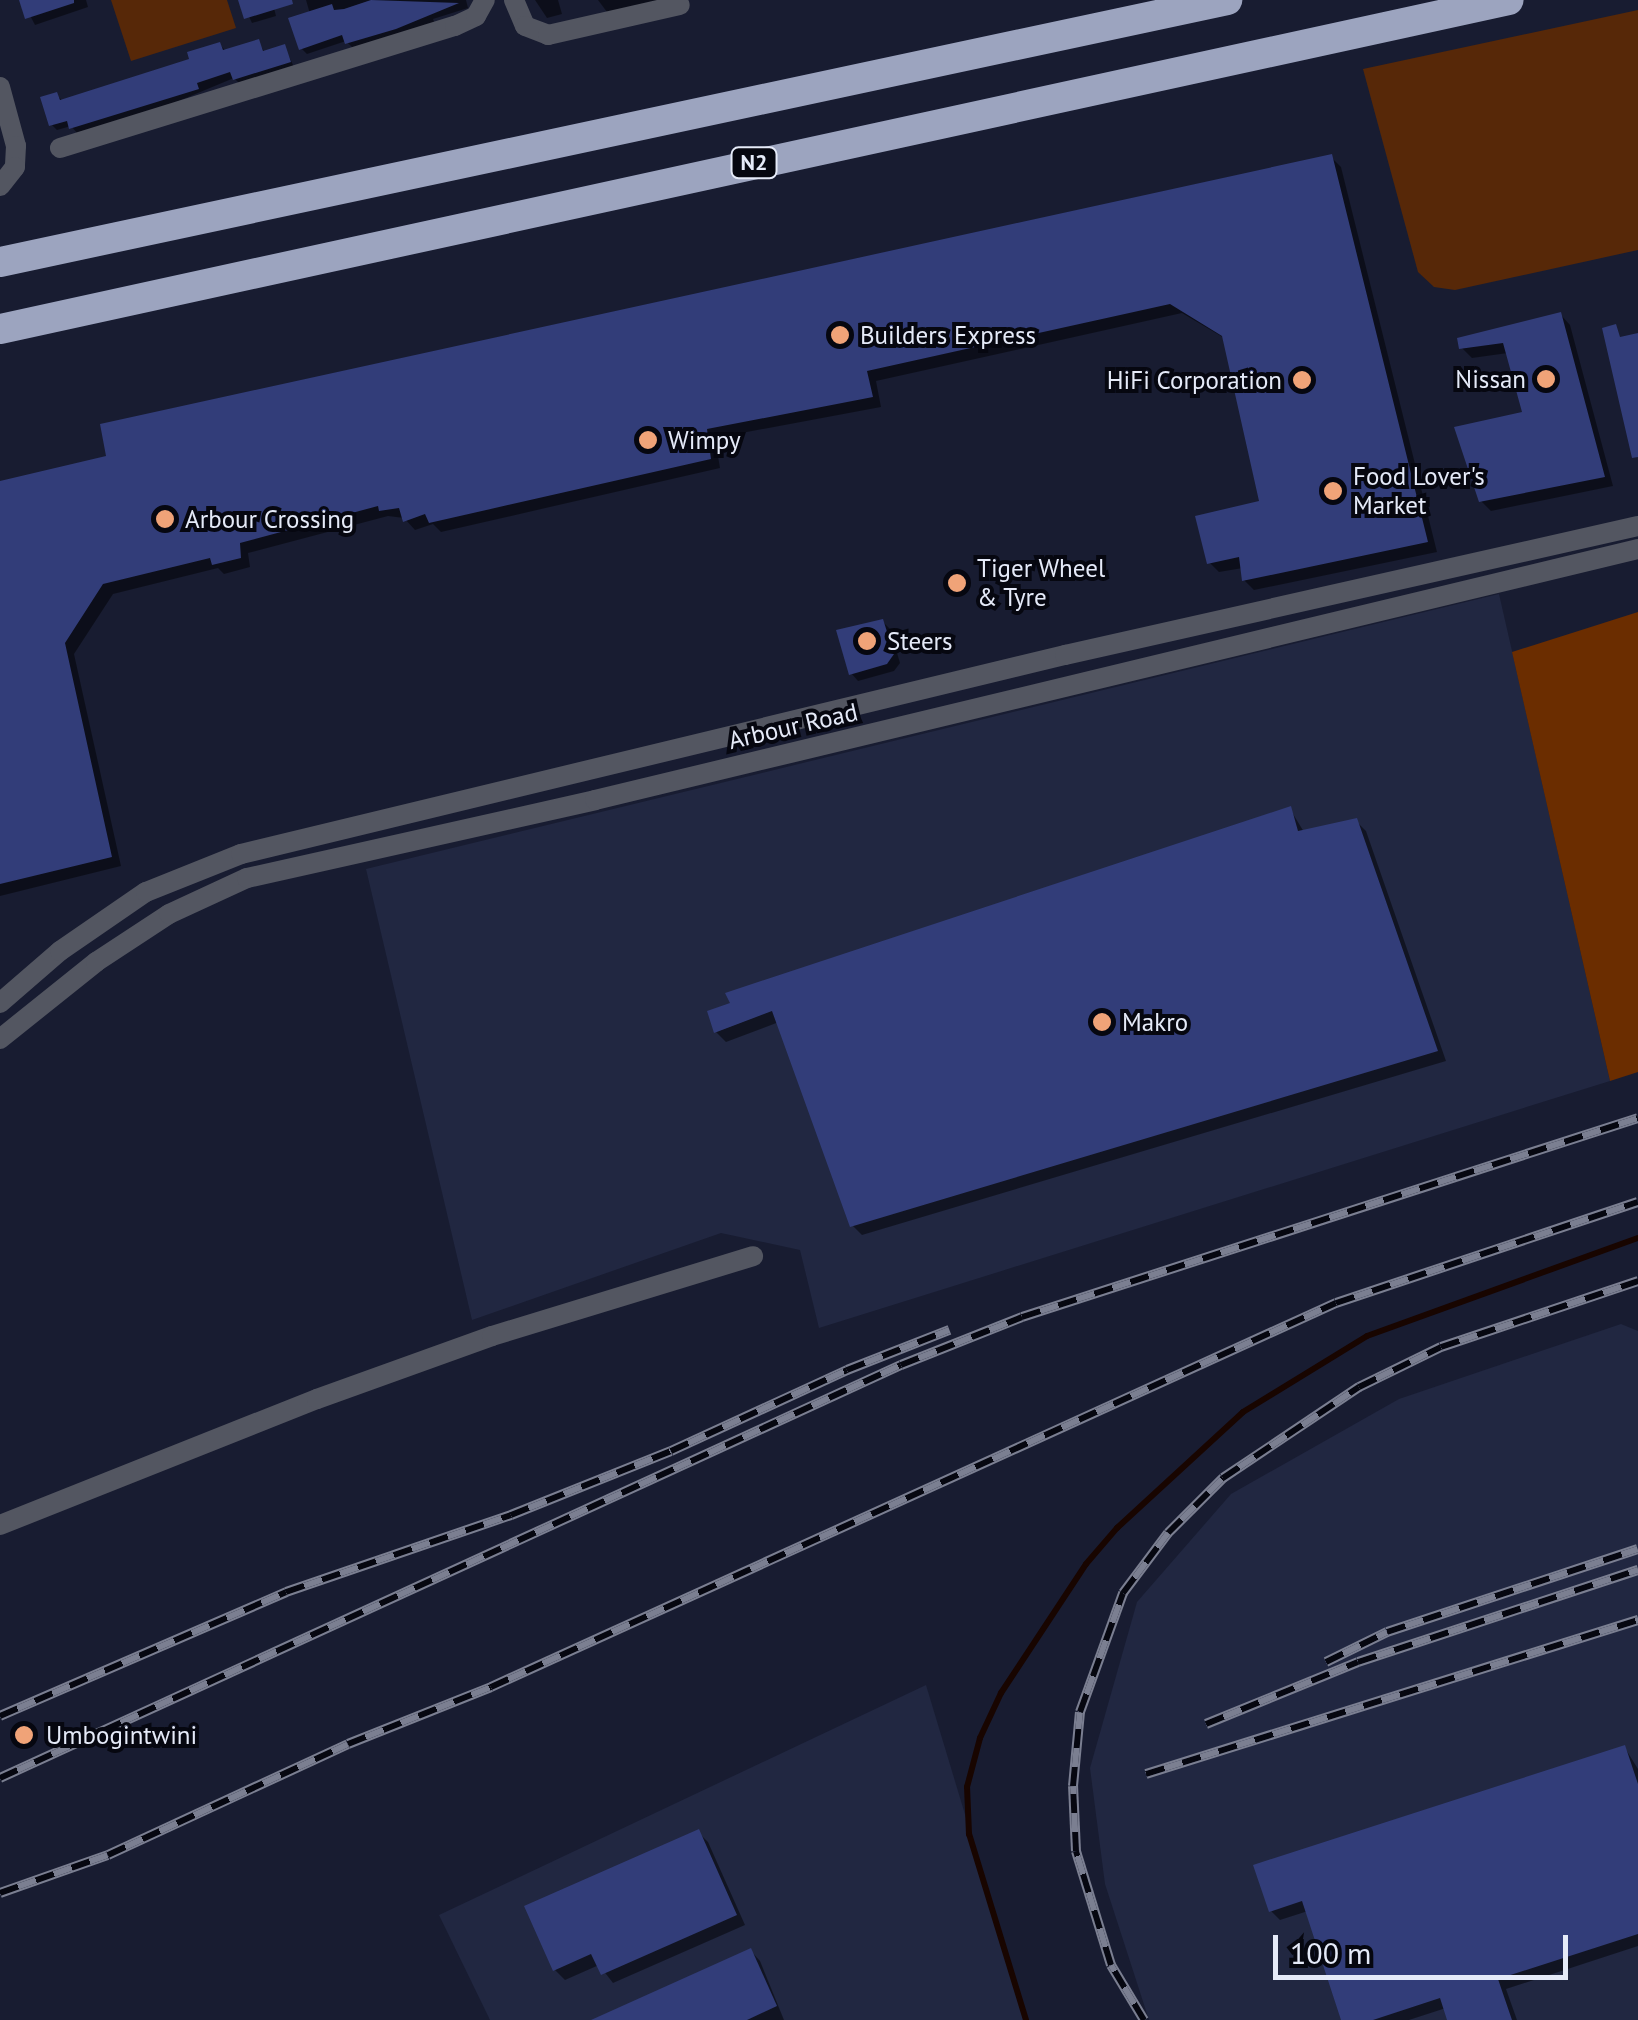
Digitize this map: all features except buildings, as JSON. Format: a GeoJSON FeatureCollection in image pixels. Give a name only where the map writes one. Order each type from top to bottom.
{"type":"FeatureCollection","features":[{"type":"Feature","properties":{"kind":"highway"},"geometry":{"type":"LineString","coordinates":[[0,262],[1227,0]]}},
{"type":"Feature","properties":{"kind":"highway","name":"N2"},"geometry":{"type":"LineString","coordinates":[[0,329],[1509,0]]}},
{"type":"Feature","properties":{"kind":"street"},"geometry":{"type":"LineString","coordinates":[[60,148],[455,26],[476,16],[485,0]]}},
{"type":"Feature","properties":{"kind":"street"},"geometry":{"type":"LineString","coordinates":[[514,0],[525,26],[548,35],[680,4]]}},
{"type":"Feature","properties":{"kind":"street"},"geometry":{"type":"LineString","coordinates":[[0,87],[16,146],[15,167],[0,186]]}},
{"type":"Feature","properties":{"kind":"street","name":"Arbour Road"},"geometry":{"type":"LineString","coordinates":[[0,1003],[60,951],[146,892],[241,854],[1045,660],[1638,526]]}},
{"type":"Feature","properties":{"kind":"street","name":"Arbour Road"},"geometry":{"type":"LineString","coordinates":[[0,1039],[96,962],[169,914],[247,878],[595,800],[1638,550]]}},
{"type":"Feature","properties":{"kind":"street"},"geometry":{"type":"LineString","coordinates":[[0,1526],[318,1399],[492,1336],[753,1256]]}},
{"type":"Feature","properties":{"kind":"shaded area"},"geometry":{"type":"Polygon","coordinates":[[[111,0],[227,0],[236,28],[131,61],[111,0]]]}},
{"type":"Feature","properties":{"kind":"shaded area"},"geometry":{"type":"Polygon","coordinates":[[[1638,10],[1638,250],[1455,290],[1434,287],[1418,272],[1363,69],[1638,10]]]}},
{"type":"Feature","properties":{"kind":"shaded area"},"geometry":{"type":"Polygon","coordinates":[[[1499,594],[1610,1081],[819,1328],[800,1250],[721,1233],[472,1320],[366,869],[1499,594]]]}},
{"type":"Feature","properties":{"kind":"shaded area"},"geometry":{"type":"Polygon","coordinates":[[[1638,612],[1638,1072],[1610,1081],[1512,652],[1638,612]]]}},
{"type":"Feature","properties":{"kind":"shaded area"},"geometry":{"type":"Polygon","coordinates":[[[1621,1324],[1638,1331],[1638,2020],[1149,2020],[1105,1884],[1090,1768],[1137,1602],[1231,1494],[1399,1399],[1621,1324]]]}},
{"type":"Feature","properties":{"kind":"shaded area"},"geometry":{"type":"Polygon","coordinates":[[[926,1685],[1027,2020],[490,2020],[439,1915],[926,1685]]]}},
{"type":"Feature","properties":{"kind":"waterway"},"geometry":{"type":"LineString","coordinates":[[1026,2020],[969,1834],[967,1787],[980,1738],[1001,1693],[1086,1564],[1117,1528],[1243,1412],[1367,1336],[1638,1238]]}},
{"type":"Feature","properties":{"kind":"railway"},"geometry":{"type":"LineString","coordinates":[[0,1778],[901,1365],[1022,1317],[1638,1118]]}},
{"type":"Feature","properties":{"kind":"railway"},"geometry":{"type":"LineString","coordinates":[[0,1893],[108,1855],[348,1744],[491,1687],[1336,1303],[1638,1202]]}},
{"type":"Feature","properties":{"kind":"railway"},"geometry":{"type":"LineString","coordinates":[[1144,2020],[1111,1965],[1076,1851],[1073,1786],[1080,1712],[1123,1593],[1168,1533],[1223,1478],[1359,1387],[1441,1347],[1638,1281]]}},
{"type":"Feature","properties":{"kind":"railway"},"geometry":{"type":"LineString","coordinates":[[0,1716],[286,1592],[511,1515],[671,1451],[847,1370],[949,1330]]}},
{"type":"Feature","properties":{"kind":"railway"},"geometry":{"type":"LineString","coordinates":[[1326,1662],[1387,1632],[1638,1549]]}},
{"type":"Feature","properties":{"kind":"railway"},"geometry":{"type":"LineString","coordinates":[[1206,1724],[1358,1662],[1638,1570]]}},
{"type":"Feature","properties":{"kind":"railway"},"geometry":{"type":"LineString","coordinates":[[1146,1774],[1638,1620]]}},
{"type":"Feature","properties":{"kind":"place","name":"Builders Express"},"geometry":{"type":"Point","coordinates":[840,335]}},
{"type":"Feature","properties":{"kind":"place","name":"Nissan"},"geometry":{"type":"Point","coordinates":[1546,379]}},
{"type":"Feature","properties":{"kind":"place","name":"HiFi Corporation"},"geometry":{"type":"Point","coordinates":[1302,380]}},
{"type":"Feature","properties":{"kind":"place","name":"Wimpy"},"geometry":{"type":"Point","coordinates":[648,440]}},
{"type":"Feature","properties":{"kind":"place","name":"Food Lover's Market"},"geometry":{"type":"Point","coordinates":[1333,491]}},
{"type":"Feature","properties":{"kind":"place","name":"Arbour Crossing"},"geometry":{"type":"Point","coordinates":[165,519]}},
{"type":"Feature","properties":{"kind":"place","name":"Tiger Wheel & Tyre"},"geometry":{"type":"Point","coordinates":[957,583]}},
{"type":"Feature","properties":{"kind":"place","name":"Steers"},"geometry":{"type":"Point","coordinates":[867,641]}},
{"type":"Feature","properties":{"kind":"place","name":"Makro"},"geometry":{"type":"Point","coordinates":[1102,1022]}},
{"type":"Feature","properties":{"kind":"place","name":"Umbogintwini"},"geometry":{"type":"Point","coordinates":[24,1735]}}]}
